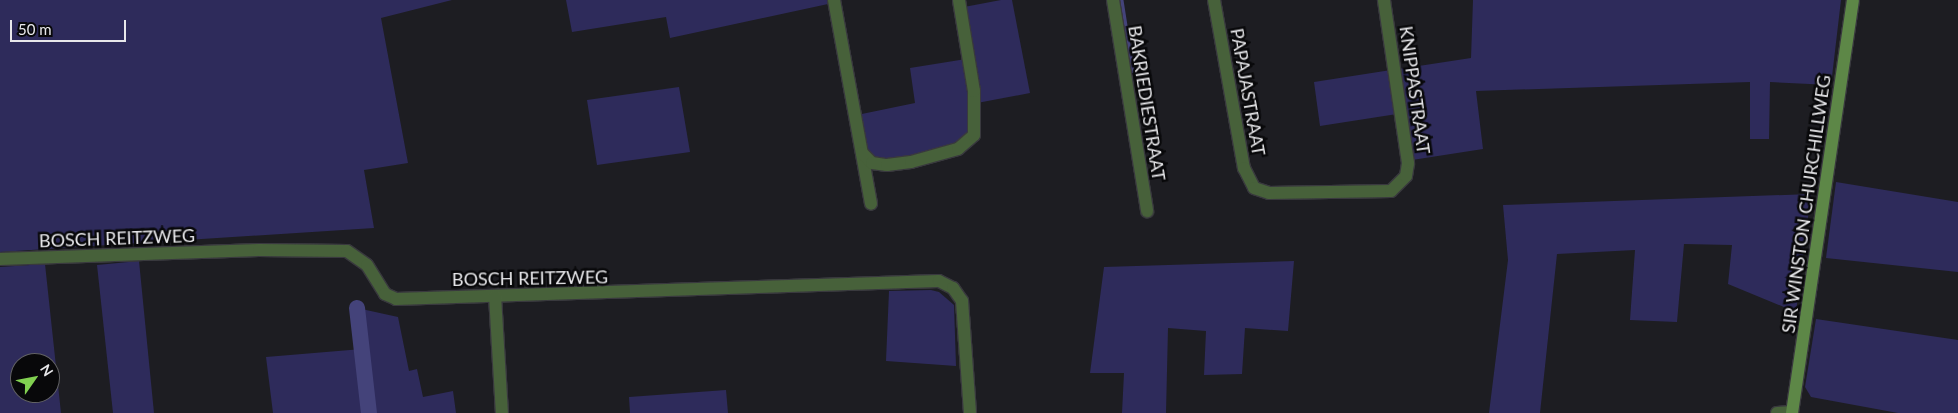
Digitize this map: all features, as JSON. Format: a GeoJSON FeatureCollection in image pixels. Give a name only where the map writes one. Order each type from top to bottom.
{"type":"FeatureCollection","features":[{"type":"Feature","properties":{"kind":"street"},"geometry":{"type":"LineString","coordinates":[[834,0],[871,204]]}},
{"type":"Feature","properties":{"kind":"street"},"geometry":{"type":"LineString","coordinates":[[862,153],[872,163],[887,165],[911,162],[958,149],[974,135],[974,91],[959,0]]}},
{"type":"Feature","properties":{"kind":"street","name":"BAKRIEDIESTRAAT"},"geometry":{"type":"LineString","coordinates":[[1113,0],[1147,211]]}},
{"type":"Feature","properties":{"kind":"street","name":"PAPAJASTRAAT"},"geometry":{"type":"LineString","coordinates":[[1214,0],[1244,168],[1254,188]]}},
{"type":"Feature","properties":{"kind":"street","name":"KNIPPASTRAAT"},"geometry":{"type":"LineString","coordinates":[[1254,188],[1269,193],[1391,191],[1403,181],[1408,163],[1384,0]]}},
{"type":"Feature","properties":{"kind":"street","name":"SIR WINSTON CHURCHILLWEG"},"geometry":{"type":"LineString","coordinates":[[1792,412],[1853,0]]}},
{"type":"Feature","properties":{"kind":"street","name":"BOSCH REITZWEG"},"geometry":{"type":"LineString","coordinates":[[0,259],[258,250],[347,251],[368,264],[385,294],[396,299],[939,281],[953,288],[962,301],[970,413]]}},
{"type":"Feature","properties":{"kind":"street"},"geometry":{"type":"LineString","coordinates":[[495,296],[502,413]]}},
{"type":"Feature","properties":{"kind":"street"},"geometry":{"type":"LineString","coordinates":[[1778,413],[1792,412]]}},
{"type":"Feature","properties":{"kind":"shaded area"},"geometry":{"type":"Polygon","coordinates":[[[0,0],[452,0],[381,18],[408,163],[364,170],[374,228],[0,252],[0,0]]]}},
{"type":"Feature","properties":{"kind":"shaded area"},"geometry":{"type":"Polygon","coordinates":[[[566,0],[827,0],[828,4],[670,38],[666,17],[572,32],[566,0]]]}},
{"type":"Feature","properties":{"kind":"shaded area"},"geometry":{"type":"Polygon","coordinates":[[[1001,0],[1012,0],[1030,93],[977,103],[964,7],[1001,0]]]}},
{"type":"Feature","properties":{"kind":"shaded area"},"geometry":{"type":"Polygon","coordinates":[[[1473,0],[1841,0],[1831,85],[1770,82],[1769,139],[1750,139],[1750,82],[1476,91],[1483,149],[1412,160],[1399,69],[1471,58],[1473,0]]]}},
{"type":"Feature","properties":{"kind":"shaded area"},"geometry":{"type":"Polygon","coordinates":[[[966,59],[972,125],[963,141],[901,160],[876,160],[869,155],[857,115],[915,103],[910,68],[966,59]]]}},
{"type":"Feature","properties":{"kind":"shaded area"},"geometry":{"type":"Polygon","coordinates":[[[1391,70],[1397,114],[1320,126],[1314,82],[1391,70]]]}},
{"type":"Feature","properties":{"kind":"shaded area"},"geometry":{"type":"Polygon","coordinates":[[[679,87],[690,152],[597,165],[587,100],[679,87]]]}},
{"type":"Feature","properties":{"kind":"shaded area"},"geometry":{"type":"Polygon","coordinates":[[[1836,182],[1958,202],[1958,272],[1826,258],[1836,182]]]}},
{"type":"Feature","properties":{"kind":"shaded area"},"geometry":{"type":"Polygon","coordinates":[[[1811,194],[1796,312],[1728,284],[1732,245],[1684,244],[1677,322],[1630,320],[1635,250],[1557,254],[1540,413],[1489,413],[1508,260],[1503,205],[1811,194]]]}},
{"type":"Feature","properties":{"kind":"shaded area"},"geometry":{"type":"Polygon","coordinates":[[[139,261],[154,413],[113,413],[97,265],[139,261]]]}},
{"type":"Feature","properties":{"kind":"shaded area"},"geometry":{"type":"Polygon","coordinates":[[[1294,261],[1288,331],[1245,328],[1242,374],[1204,375],[1206,331],[1168,328],[1166,413],[1122,413],[1124,373],[1090,373],[1104,267],[1294,261]]]}},
{"type":"Feature","properties":{"kind":"shaded area"},"geometry":{"type":"Polygon","coordinates":[[[45,264],[55,353],[10,353],[10,403],[60,403],[61,413],[0,413],[0,267],[45,264]]]}},
{"type":"Feature","properties":{"kind":"shaded area"},"geometry":{"type":"Polygon","coordinates":[[[931,290],[939,292],[954,305],[956,366],[886,361],[889,291],[931,290]]]}},
{"type":"Feature","properties":{"kind":"shaded area"},"geometry":{"type":"Polygon","coordinates":[[[357,308],[398,317],[409,371],[417,369],[423,397],[453,391],[456,413],[273,413],[266,357],[362,349],[357,308]]]}},
{"type":"Feature","properties":{"kind":"shaded area"},"geometry":{"type":"Polygon","coordinates":[[[1816,319],[1958,340],[1958,413],[1898,413],[1811,397],[1805,387],[1816,319]]]}},
{"type":"Feature","properties":{"kind":"shaded area"},"geometry":{"type":"Polygon","coordinates":[[[726,390],[728,413],[630,413],[629,397],[726,390]]]}},
{"type":"Feature","properties":{"kind":"waterway"},"geometry":{"type":"LineString","coordinates":[[1121,0],[1132,70]]}},
{"type":"Feature","properties":{"kind":"waterway"},"geometry":{"type":"LineString","coordinates":[[357,308],[369,413]]}}]}
